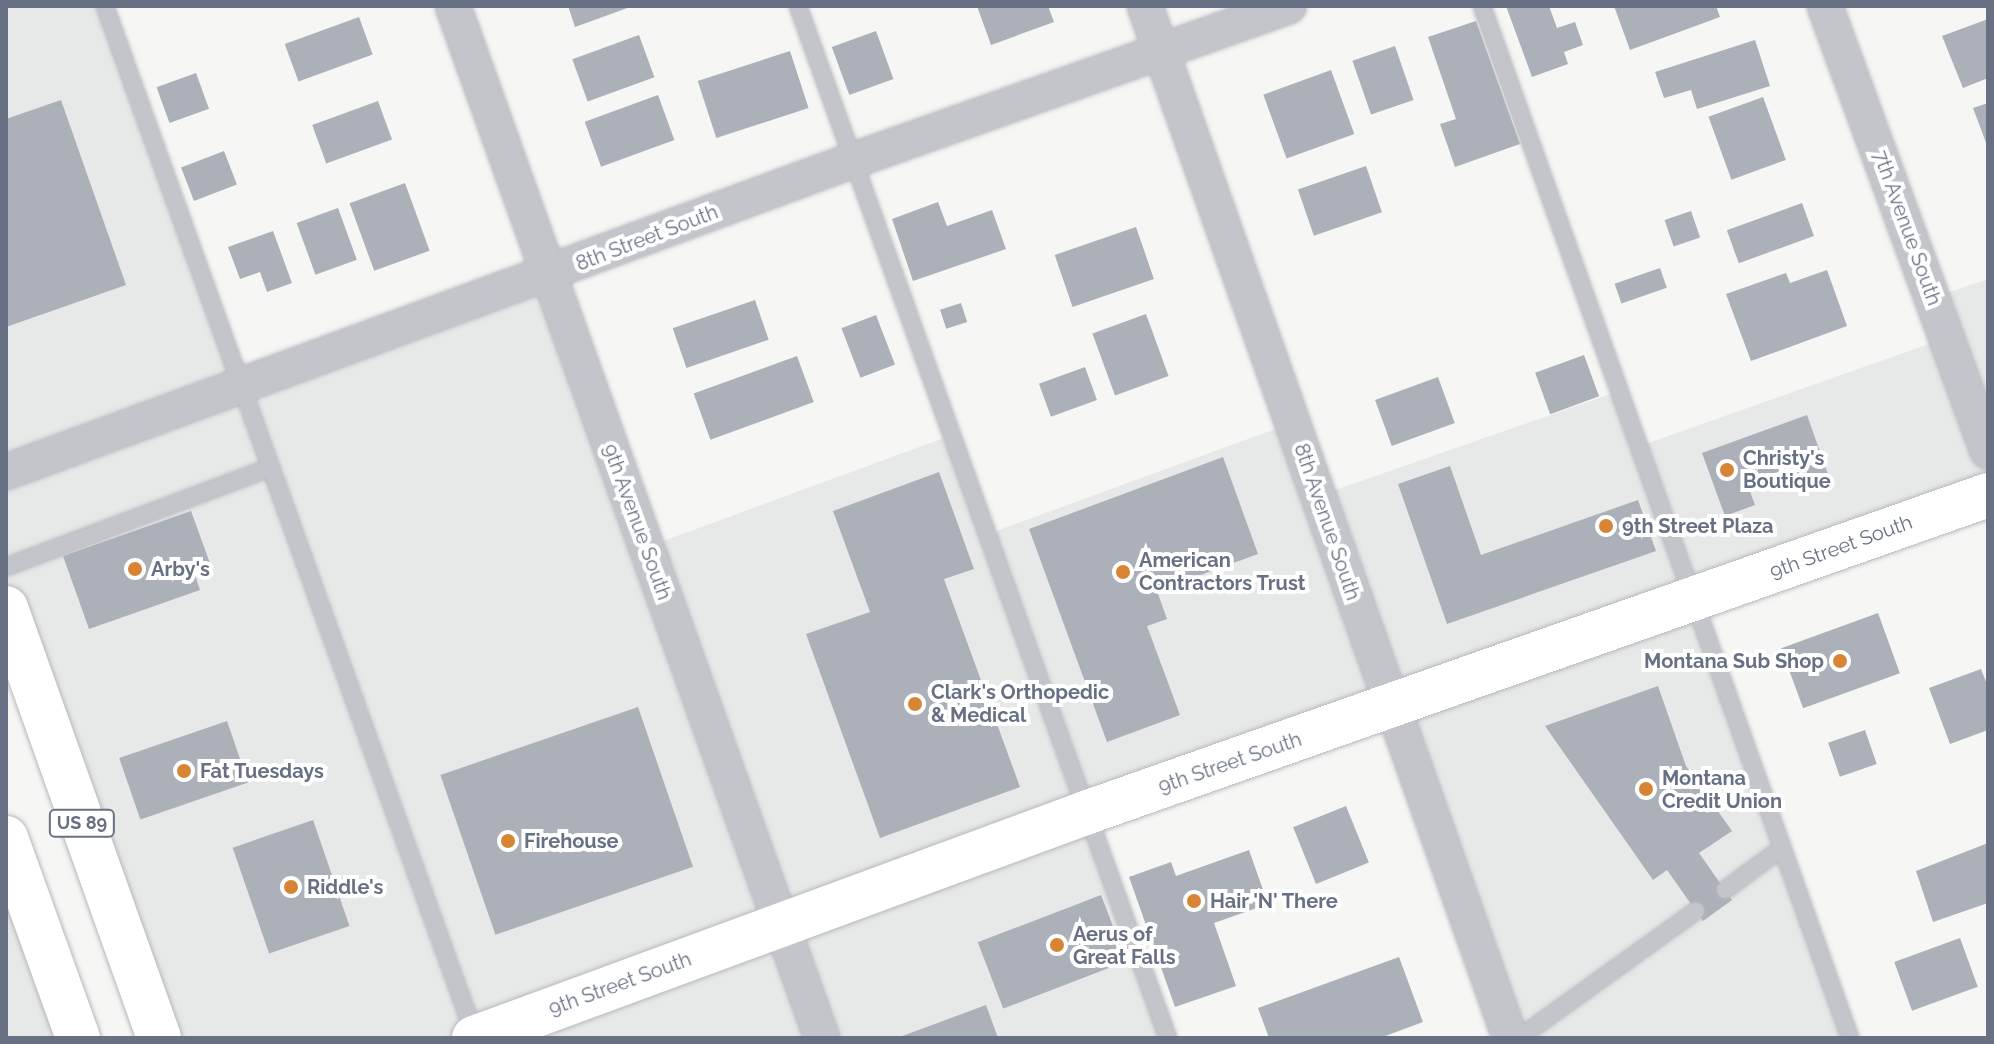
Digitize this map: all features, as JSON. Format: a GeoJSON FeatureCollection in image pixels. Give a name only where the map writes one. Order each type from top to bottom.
{"type":"FeatureCollection","features":[{"type":"Feature","properties":{"kind":"main road","name":"9th Street South"},"geometry":{"type":"LineString","coordinates":[[475,1038],[1088,812],[1392,708],[1988,495]]}},
{"type":"Feature","properties":{"kind":"main road","name":"US 89"},"geometry":{"type":"LineString","coordinates":[[6,608],[159,1038]]}},
{"type":"Feature","properties":{"kind":"main road"},"geometry":{"type":"LineString","coordinates":[[6,838],[78,1038]]}},
{"type":"Feature","properties":{"kind":"street","name":"9th Avenue South"},"geometry":{"type":"LineString","coordinates":[[453,6],[822,1038]]}},
{"type":"Feature","properties":{"kind":"street","name":"8th Avenue South"},"geometry":{"type":"LineString","coordinates":[[1145,6],[1510,1038]]}},
{"type":"Feature","properties":{"kind":"street","name":"8th Street South"},"geometry":{"type":"LineString","coordinates":[[6,472],[549,275],[854,160],[1289,6]]}},
{"type":"Feature","properties":{"kind":"street","name":"7th Avenue South"},"geometry":{"type":"LineString","coordinates":[[1825,6],[1988,451]]}},
{"type":"Feature","properties":{"kind":"lane"},"geometry":{"type":"LineString","coordinates":[[105,6],[475,1038]]}},
{"type":"Feature","properties":{"kind":"lane"},"geometry":{"type":"LineString","coordinates":[[798,6],[1168,1038]]}},
{"type":"Feature","properties":{"kind":"lane"},"geometry":{"type":"LineString","coordinates":[[1482,6],[1850,1038]]}},
{"type":"Feature","properties":{"kind":"lane"},"geometry":{"type":"LineString","coordinates":[[6,567],[269,468]]}},
{"type":"Feature","properties":{"kind":"lane"},"geometry":{"type":"LineString","coordinates":[[1725,890],[1782,848]]}},
{"type":"Feature","properties":{"kind":"lane"},"geometry":{"type":"LineString","coordinates":[[1519,1038],[1696,911]]}},
{"type":"Feature","properties":{"kind":"shaded area"},"geometry":{"type":"Polygon","coordinates":[[[6,6],[105,6],[240,387],[549,275],[647,547],[952,435],[988,534],[1292,423],[1318,496],[1619,391],[1640,446],[1946,338],[1932,298],[1988,279],[1988,495],[1694,600],[1850,1038],[1510,1038],[1392,708],[1088,813],[1168,1038],[159,1038],[6,608],[6,6]]]}},
{"type":"Feature","properties":{"kind":"shaded area"},"geometry":{"type":"Polygon","coordinates":[[[6,837],[78,1038],[6,1038],[6,837]]]}},
{"type":"Feature","properties":{"kind":"building"},"geometry":{"type":"Polygon","coordinates":[[[568,6],[633,6],[575,27],[568,6]]]}},
{"type":"Feature","properties":{"kind":"building"},"geometry":{"type":"Polygon","coordinates":[[[977,6],[1048,6],[1054,22],[991,45],[977,6]]]}},
{"type":"Feature","properties":{"kind":"building"},"geometry":{"type":"Polygon","coordinates":[[[1506,6],[1549,6],[1557,28],[1575,22],[1583,45],[1564,52],[1568,64],[1532,77],[1506,6]]]}},
{"type":"Feature","properties":{"kind":"building"},"geometry":{"type":"Polygon","coordinates":[[[1614,6],[1716,6],[1720,17],[1630,50],[1614,6]]]}},
{"type":"Feature","properties":{"kind":"building"},"geometry":{"type":"Polygon","coordinates":[[[359,17],[373,55],[298,82],[285,44],[359,17]]]}},
{"type":"Feature","properties":{"kind":"building"},"geometry":{"type":"Polygon","coordinates":[[[1988,19],[1988,78],[1963,88],[1942,36],[1988,19]]]}},
{"type":"Feature","properties":{"kind":"building"},"geometry":{"type":"Polygon","coordinates":[[[1476,21],[1520,144],[1455,167],[1440,124],[1456,119],[1428,37],[1476,21]]]}},
{"type":"Feature","properties":{"kind":"building"},"geometry":{"type":"Polygon","coordinates":[[[876,31],[893,79],[849,95],[832,47],[876,31]]]}},
{"type":"Feature","properties":{"kind":"building"},"geometry":{"type":"Polygon","coordinates":[[[639,35],[654,77],[588,102],[572,59],[639,35]]]}},
{"type":"Feature","properties":{"kind":"building"},"geometry":{"type":"Polygon","coordinates":[[[1755,40],[1770,86],[1697,109],[1691,90],[1664,98],[1655,72],[1755,40]]]}},
{"type":"Feature","properties":{"kind":"building"},"geometry":{"type":"Polygon","coordinates":[[[1395,46],[1414,100],[1371,115],[1352,61],[1395,46]]]}},
{"type":"Feature","properties":{"kind":"building"},"geometry":{"type":"Polygon","coordinates":[[[790,51],[809,108],[716,138],[698,81],[790,51]]]}},
{"type":"Feature","properties":{"kind":"building"},"geometry":{"type":"Polygon","coordinates":[[[1331,70],[1354,134],[1287,159],[1263,95],[1331,70]]]}},
{"type":"Feature","properties":{"kind":"building"},"geometry":{"type":"Polygon","coordinates":[[[196,73],[209,109],[170,123],[157,87],[196,73]]]}},
{"type":"Feature","properties":{"kind":"building"},"geometry":{"type":"Polygon","coordinates":[[[658,95],[674,140],[601,167],[585,122],[658,95]]]}},
{"type":"Feature","properties":{"kind":"building"},"geometry":{"type":"Polygon","coordinates":[[[1763,97],[1786,160],[1731,180],[1708,117],[1763,97]]]}},
{"type":"Feature","properties":{"kind":"building"},"geometry":{"type":"Polygon","coordinates":[[[61,100],[126,285],[6,327],[6,119],[61,100]]]}},
{"type":"Feature","properties":{"kind":"building"},"geometry":{"type":"Polygon","coordinates":[[[378,101],[392,140],[326,163],[312,125],[378,101]]]}},
{"type":"Feature","properties":{"kind":"building"},"geometry":{"type":"Polygon","coordinates":[[[1988,103],[1988,148],[1973,108],[1988,103]]]}},
{"type":"Feature","properties":{"kind":"building"},"geometry":{"type":"Polygon","coordinates":[[[224,151],[237,185],[194,201],[181,167],[224,151]]]}},
{"type":"Feature","properties":{"kind":"building"},"geometry":{"type":"Polygon","coordinates":[[[1366,166],[1382,212],[1314,236],[1298,189],[1366,166]]]}},
{"type":"Feature","properties":{"kind":"building"},"geometry":{"type":"Polygon","coordinates":[[[405,183],[430,251],[374,271],[350,203],[405,183]]]}},
{"type":"Feature","properties":{"kind":"building"},"geometry":{"type":"Polygon","coordinates":[[[938,202],[947,226],[992,210],[1006,249],[913,281],[892,219],[938,202]]]}},
{"type":"Feature","properties":{"kind":"building"},"geometry":{"type":"Polygon","coordinates":[[[1802,203],[1814,236],[1739,263],[1727,230],[1802,203]]]}},
{"type":"Feature","properties":{"kind":"building"},"geometry":{"type":"Polygon","coordinates":[[[338,208],[357,260],[315,275],[297,223],[338,208]]]}},
{"type":"Feature","properties":{"kind":"building"},"geometry":{"type":"Polygon","coordinates":[[[1691,211],[1700,237],[1674,247],[1665,220],[1691,211]]]}},
{"type":"Feature","properties":{"kind":"building"},"geometry":{"type":"Polygon","coordinates":[[[1136,227],[1154,279],[1073,307],[1055,255],[1136,227]]]}},
{"type":"Feature","properties":{"kind":"building"},"geometry":{"type":"Polygon","coordinates":[[[273,231],[292,283],[267,292],[260,272],[240,279],[228,247],[273,231]]]}},
{"type":"Feature","properties":{"kind":"building"},"geometry":{"type":"Polygon","coordinates":[[[1660,268],[1667,288],[1621,303],[1615,284],[1660,268]]]}},
{"type":"Feature","properties":{"kind":"building"},"geometry":{"type":"Polygon","coordinates":[[[1827,270],[1847,326],[1751,361],[1726,294],[1786,273],[1790,283],[1827,270]]]}},
{"type":"Feature","properties":{"kind":"building"},"geometry":{"type":"Polygon","coordinates":[[[755,300],[769,340],[686,368],[673,328],[755,300]]]}},
{"type":"Feature","properties":{"kind":"building"},"geometry":{"type":"Polygon","coordinates":[[[961,303],[967,322],[946,329],[940,310],[961,303]]]}},
{"type":"Feature","properties":{"kind":"building"},"geometry":{"type":"Polygon","coordinates":[[[1146,314],[1169,376],[1115,396],[1092,333],[1146,314]]]}},
{"type":"Feature","properties":{"kind":"building"},"geometry":{"type":"Polygon","coordinates":[[[876,315],[895,364],[860,378],[841,328],[876,315]]]}},
{"type":"Feature","properties":{"kind":"building"},"geometry":{"type":"Polygon","coordinates":[[[1584,355],[1599,396],[1550,414],[1535,373],[1584,355]]]}},
{"type":"Feature","properties":{"kind":"building"},"geometry":{"type":"Polygon","coordinates":[[[797,356],[814,402],[710,440],[694,394],[797,356]]]}},
{"type":"Feature","properties":{"kind":"building"},"geometry":{"type":"Polygon","coordinates":[[[1085,367],[1097,400],[1051,417],[1039,384],[1085,367]]]}},
{"type":"Feature","properties":{"kind":"building"},"geometry":{"type":"Polygon","coordinates":[[[1438,377],[1455,423],[1392,446],[1375,400],[1438,377]]]}},
{"type":"Feature","properties":{"kind":"building"},"geometry":{"type":"Polygon","coordinates":[[[1807,415],[1829,477],[1802,487],[1794,466],[1747,483],[1755,505],[1725,516],[1702,453],[1807,415]]]}},
{"type":"Feature","properties":{"kind":"building"},"geometry":{"type":"Polygon","coordinates":[[[1223,457],[1258,554],[1157,591],[1167,619],[1147,626],[1180,715],[1107,742],[1029,529],[1223,457]]]}},
{"type":"Feature","properties":{"kind":"building","name":"9th Street Plaza"},"geometry":{"type":"Polygon","coordinates":[[[1450,466],[1481,555],[1638,500],[1656,551],[1447,624],[1398,484],[1450,466]]]}},
{"type":"Feature","properties":{"kind":"building"},"geometry":{"type":"Polygon","coordinates":[[[939,472],[974,569],[944,579],[1020,787],[880,838],[806,634],[870,612],[833,511],[939,472]]]}},
{"type":"Feature","properties":{"kind":"building","name":"Arby's"},"geometry":{"type":"Polygon","coordinates":[[[191,511],[211,566],[194,572],[200,590],[89,629],[63,556],[191,511]]]}},
{"type":"Feature","properties":{"kind":"building","name":"Montana Sub Shop"},"geometry":{"type":"Polygon","coordinates":[[[1878,613],[1900,673],[1803,708],[1781,648],[1878,613]]]}},
{"type":"Feature","properties":{"kind":"building"},"geometry":{"type":"Polygon","coordinates":[[[1981,669],[1988,687],[1988,730],[1950,744],[1929,688],[1981,669]]]}},
{"type":"Feature","properties":{"kind":"building"},"geometry":{"type":"Polygon","coordinates":[[[1658,686],[1686,766],[1732,831],[1699,853],[1732,900],[1703,921],[1667,870],[1653,880],[1545,726],[1658,686]]]}},
{"type":"Feature","properties":{"kind":"building"},"geometry":{"type":"Polygon","coordinates":[[[638,707],[693,867],[495,935],[440,775],[638,707]]]}},
{"type":"Feature","properties":{"kind":"building","name":"Fat Tuesdays"},"geometry":{"type":"Polygon","coordinates":[[[227,721],[248,782],[140,820],[119,758],[227,721]]]}},
{"type":"Feature","properties":{"kind":"building"},"geometry":{"type":"Polygon","coordinates":[[[1865,730],[1877,764],[1840,777],[1828,743],[1865,730]]]}},
{"type":"Feature","properties":{"kind":"building"},"geometry":{"type":"Polygon","coordinates":[[[1346,806],[1369,863],[1316,884],[1293,827],[1346,806]]]}},
{"type":"Feature","properties":{"kind":"building","name":"Riddle's"},"geometry":{"type":"Polygon","coordinates":[[[313,820],[349,926],[269,954],[233,848],[313,820]]]}},
{"type":"Feature","properties":{"kind":"building"},"geometry":{"type":"Polygon","coordinates":[[[1988,843],[1988,903],[1933,922],[1916,871],[1988,843]]]}},
{"type":"Feature","properties":{"kind":"building"},"geometry":{"type":"Polygon","coordinates":[[[1249,850],[1268,904],[1214,923],[1236,986],[1175,1007],[1129,877],[1171,862],[1176,876],[1249,850]]]}},
{"type":"Feature","properties":{"kind":"building"},"geometry":{"type":"Polygon","coordinates":[[[1101,895],[1126,961],[1003,1009],[978,942],[1101,895]]]}},
{"type":"Feature","properties":{"kind":"building"},"geometry":{"type":"Polygon","coordinates":[[[1960,938],[1978,987],[1912,1011],[1894,962],[1960,938]]]}},
{"type":"Feature","properties":{"kind":"building"},"geometry":{"type":"Polygon","coordinates":[[[1399,957],[1423,1022],[1380,1038],[1269,1038],[1258,1008],[1399,957]]]}},
{"type":"Feature","properties":{"kind":"building"},"geometry":{"type":"Polygon","coordinates":[[[986,1005],[998,1038],[897,1038],[986,1005]]]}},
{"type":"Feature","properties":{"kind":"place","name":"Christy's Boutique"},"geometry":{"type":"Point","coordinates":[1727,470]}},
{"type":"Feature","properties":{"kind":"place","name":"9th Street Plaza"},"geometry":{"type":"Point","coordinates":[1606,526]}},
{"type":"Feature","properties":{"kind":"place","name":"Arby's"},"geometry":{"type":"Point","coordinates":[135,569]}},
{"type":"Feature","properties":{"kind":"place","name":"American Contractors Trust"},"geometry":{"type":"Point","coordinates":[1123,572]}},
{"type":"Feature","properties":{"kind":"place","name":"Montana Sub Shop"},"geometry":{"type":"Point","coordinates":[1840,661]}},
{"type":"Feature","properties":{"kind":"place","name":"Clark's Orthopedic & Medical"},"geometry":{"type":"Point","coordinates":[915,704]}},
{"type":"Feature","properties":{"kind":"place","name":"Fat Tuesdays"},"geometry":{"type":"Point","coordinates":[184,771]}},
{"type":"Feature","properties":{"kind":"place","name":"Montana Credit Union"},"geometry":{"type":"Point","coordinates":[1646,789]}},
{"type":"Feature","properties":{"kind":"place","name":"Firehouse"},"geometry":{"type":"Point","coordinates":[508,841]}},
{"type":"Feature","properties":{"kind":"place","name":"Riddle's"},"geometry":{"type":"Point","coordinates":[291,887]}},
{"type":"Feature","properties":{"kind":"place","name":"Hair 'N' There"},"geometry":{"type":"Point","coordinates":[1194,901]}},
{"type":"Feature","properties":{"kind":"place","name":"Aerus of Great Falls"},"geometry":{"type":"Point","coordinates":[1057,945]}}]}
